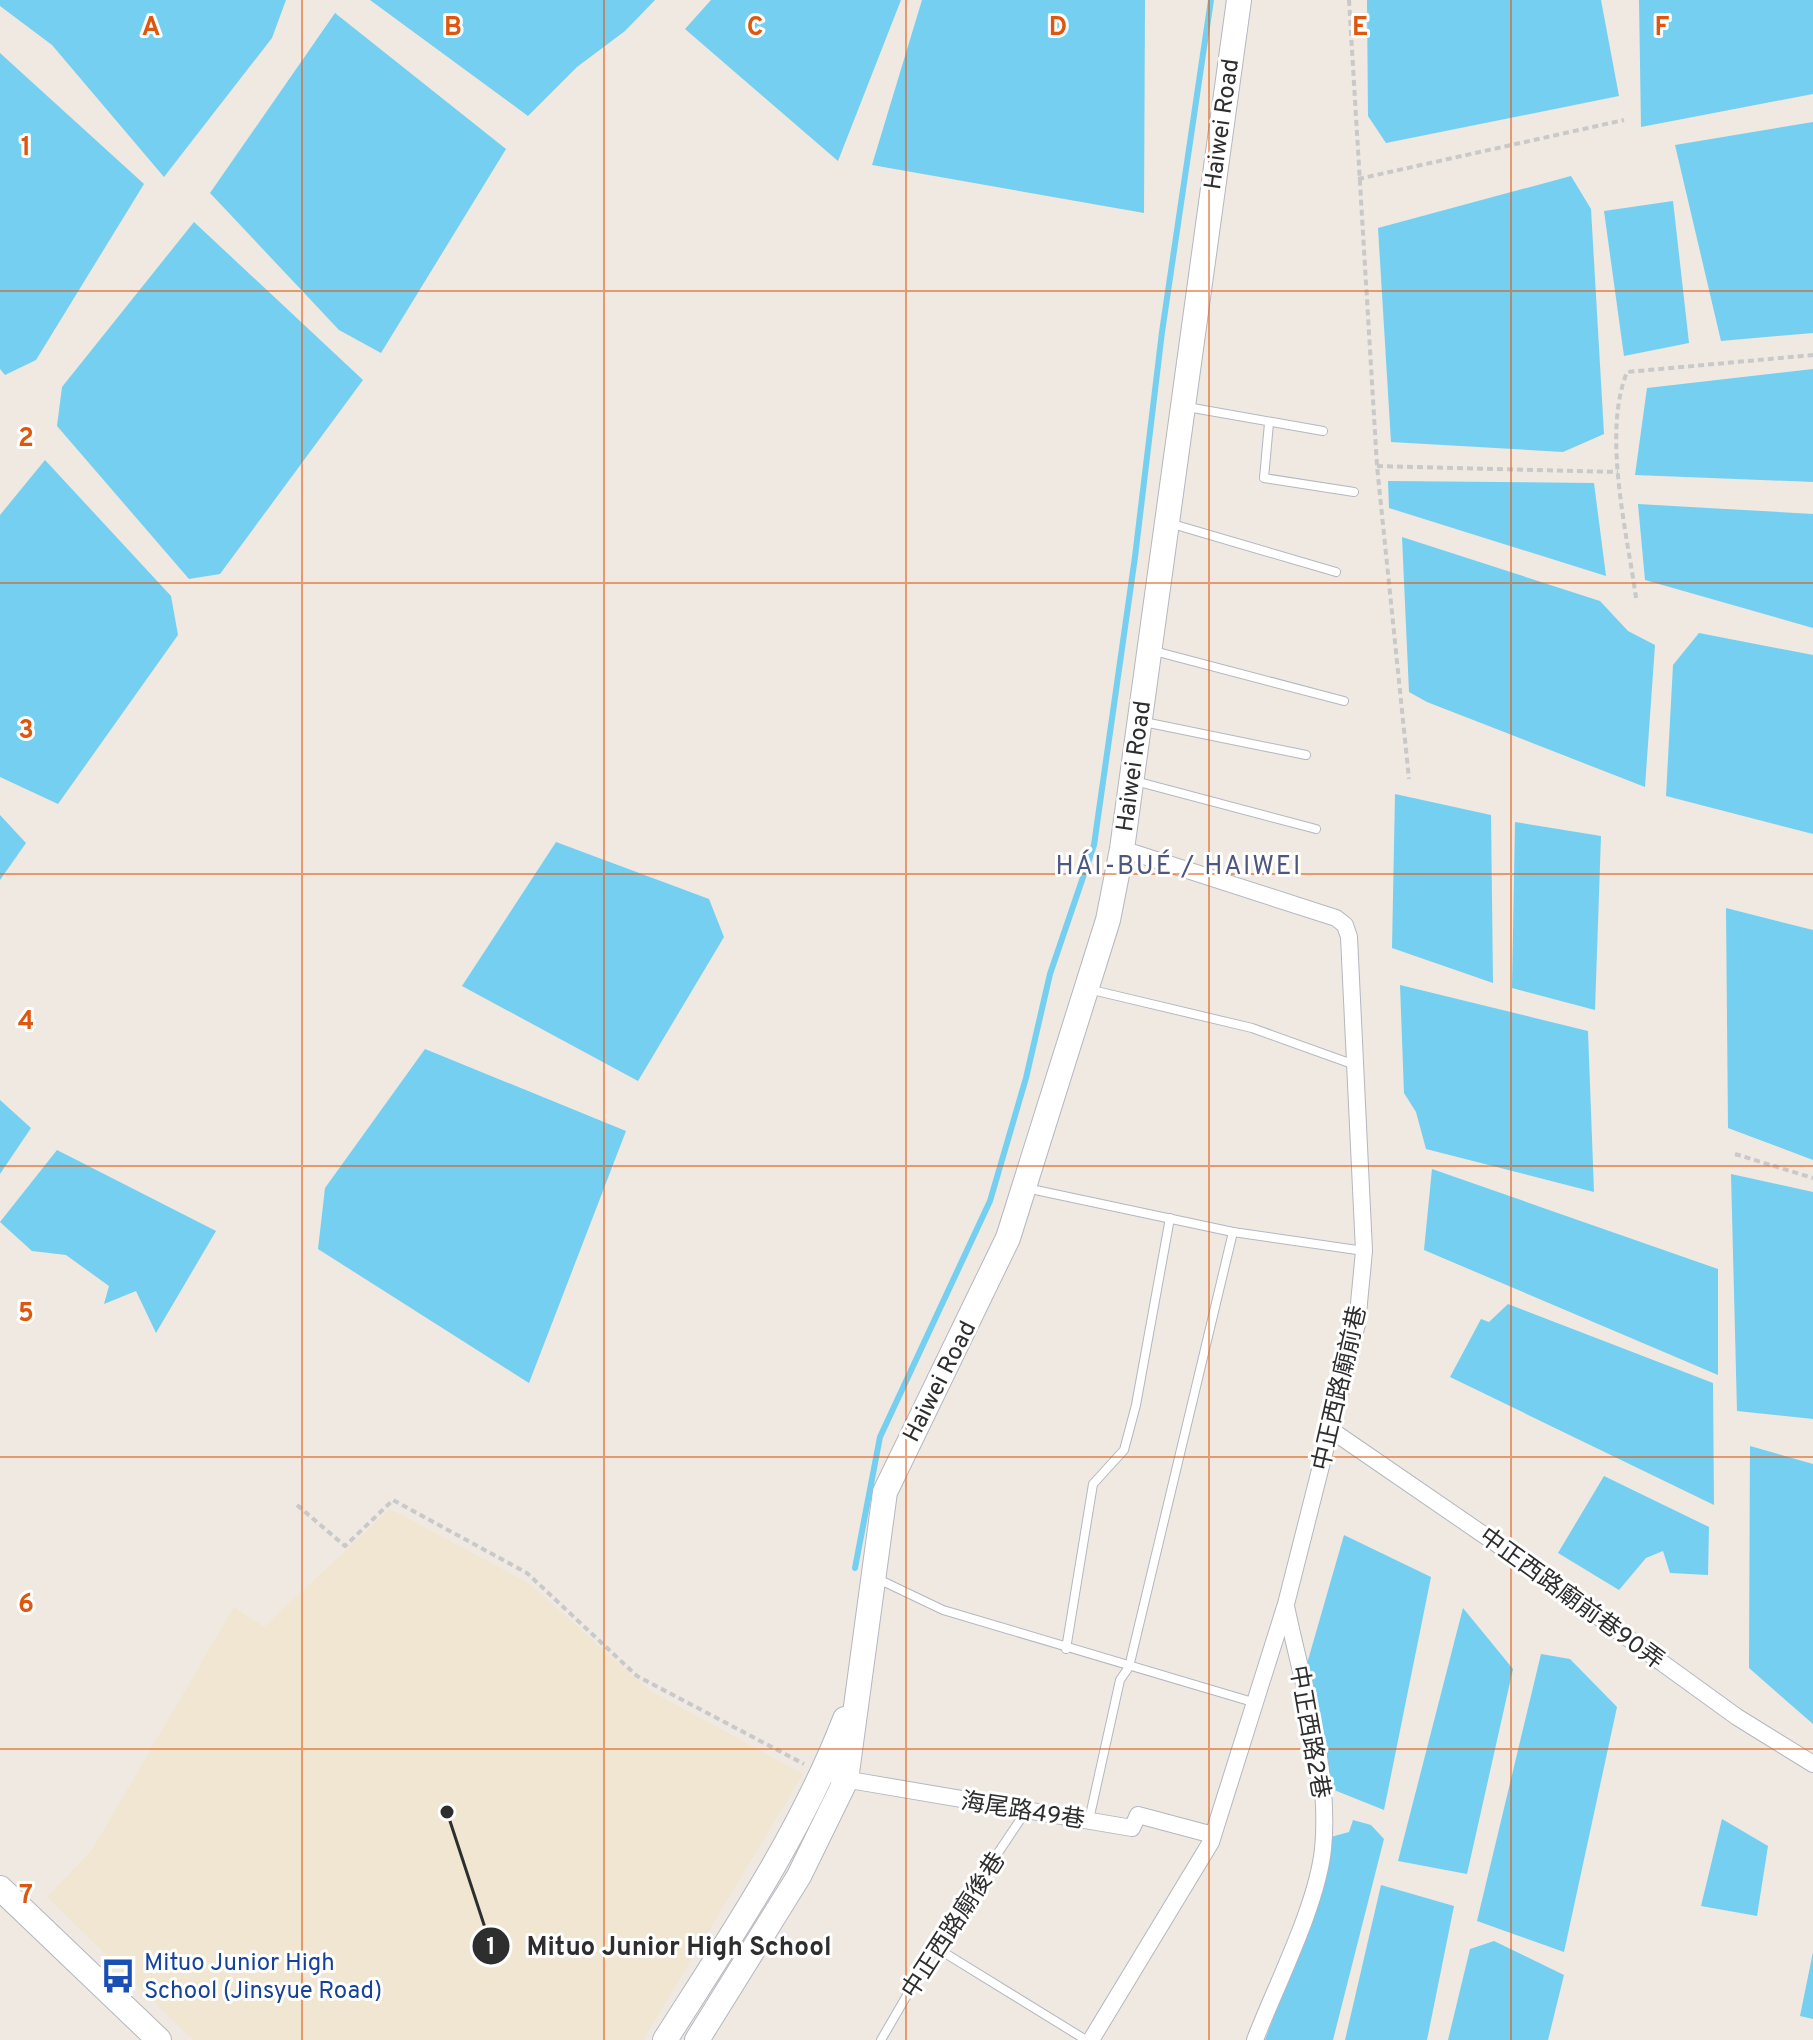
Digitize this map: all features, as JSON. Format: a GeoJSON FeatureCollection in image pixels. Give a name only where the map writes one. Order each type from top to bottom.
{"type":"FeatureCollection","features":[{"type":"Feature","properties":{"kind":"street","name":"Haiwei Road"},"geometry":{"type":"LineString","coordinates":[[697,2040],[799,1876],[835,1777],[859,1684],[885,1492],[1008,1238],[1108,920],[1122,849],[1164,522],[1239,0]]}},
{"type":"Feature","properties":{"kind":"street","name":"中正西路廟前巷"},"geometry":{"type":"LineString","coordinates":[[1088,2040],[1213,1835],[1286,1604],[1331,1430],[1357,1324],[1364,1251],[1349,937],[1345,925],[1336,918],[1122,849]]}},
{"type":"Feature","properties":{"kind":"street","name":"中正西路廟前巷90弄"},"geometry":{"type":"LineString","coordinates":[[1331,1430],[1513,1555],[1737,1717],[1813,1764]]}},
{"type":"Feature","properties":{"kind":"street","name":"中正西路2巷"},"geometry":{"type":"LineString","coordinates":[[1255,2040],[1312,1895],[1323,1850],[1323,1787],[1286,1604]]}},
{"type":"Feature","properties":{"kind":"street","name":"Haiwei Road"},"geometry":{"type":"LineString","coordinates":[[665,2040],[780,1857],[835,1777]]}},
{"type":"Feature","properties":{"kind":"street","name":"海尾路49巷"},"geometry":{"type":"LineString","coordinates":[[835,1777],[1132,1828],[1138,1815],[1213,1835]]}},
{"type":"Feature","properties":{"kind":"street"},"geometry":{"type":"LineString","coordinates":[[0,1888],[159,2040]]}},
{"type":"Feature","properties":{"kind":"lane"},"geometry":{"type":"LineString","coordinates":[[1183,406],[1323,431]]}},
{"type":"Feature","properties":{"kind":"lane"},"geometry":{"type":"LineString","coordinates":[[1269,423],[1264,478],[1354,492]]}},
{"type":"Feature","properties":{"kind":"lane"},"geometry":{"type":"LineString","coordinates":[[1164,522],[1336,572]]}},
{"type":"Feature","properties":{"kind":"lane"},"geometry":{"type":"LineString","coordinates":[[1149,649],[1344,701]]}},
{"type":"Feature","properties":{"kind":"lane"},"geometry":{"type":"LineString","coordinates":[[1139,721],[1306,755]]}},
{"type":"Feature","properties":{"kind":"lane"},"geometry":{"type":"LineString","coordinates":[[1131,780],[1316,829]]}},
{"type":"Feature","properties":{"kind":"lane"},"geometry":{"type":"LineString","coordinates":[[1088,988],[1252,1028],[1355,1065]]}},
{"type":"Feature","properties":{"kind":"lane"},"geometry":{"type":"LineString","coordinates":[[1025,1188],[1233,1232],[1364,1251]]}},
{"type":"Feature","properties":{"kind":"lane"},"geometry":{"type":"LineString","coordinates":[[1066,1649],[1093,1484],[1096,1477],[1124,1450],[1136,1405],[1170,1218]]}},
{"type":"Feature","properties":{"kind":"lane"},"geometry":{"type":"LineString","coordinates":[[1089,1820],[1120,1680],[1129,1667],[1233,1232]]}},
{"type":"Feature","properties":{"kind":"lane"},"geometry":{"type":"LineString","coordinates":[[874,1577],[943,1610],[1066,1649],[1257,1703]]}},
{"type":"Feature","properties":{"kind":"lane","name":"中正西路廟後巷"},"geometry":{"type":"LineString","coordinates":[[881,2040],[935,1947],[1027,1810]]}},
{"type":"Feature","properties":{"kind":"lane"},"geometry":{"type":"LineString","coordinates":[[935,1947],[1088,2040]]}},
{"type":"Feature","properties":{"kind":"path"},"geometry":{"type":"LineString","coordinates":[[1349,0],[1377,466],[1409,779]]}},
{"type":"Feature","properties":{"kind":"path"},"geometry":{"type":"LineString","coordinates":[[1358,179],[1624,120]]}},
{"type":"Feature","properties":{"kind":"path"},"geometry":{"type":"LineString","coordinates":[[1636,598],[1618,472],[1618,394],[1627,372],[1813,355]]}},
{"type":"Feature","properties":{"kind":"path"},"geometry":{"type":"LineString","coordinates":[[1377,466],[1618,472]]}},
{"type":"Feature","properties":{"kind":"path"},"geometry":{"type":"LineString","coordinates":[[1735,1154],[1813,1178]]}},
{"type":"Feature","properties":{"kind":"path"},"geometry":{"type":"LineString","coordinates":[[297,1505],[345,1546],[393,1500],[527,1573],[637,1676],[835,1777]]}},
{"type":"Feature","properties":{"kind":"shaded area"},"geometry":{"type":"Polygon","coordinates":[[[390,1509],[528,1583],[649,1690],[803,1774],[643,2040],[193,2040],[47,1897],[92,1850],[234,1607],[264,1627],[390,1509]]]}},
{"type":"Feature","properties":{"kind":"water"},"geometry":{"type":"Polygon","coordinates":[[[0,0],[286,0],[272,38],[164,177],[52,45],[0,6],[0,0]]]}},
{"type":"Feature","properties":{"kind":"water"},"geometry":{"type":"Polygon","coordinates":[[[370,0],[655,0],[625,31],[577,67],[528,116],[370,0]]]}},
{"type":"Feature","properties":{"kind":"water"},"geometry":{"type":"Polygon","coordinates":[[[711,0],[901,0],[838,161],[685,29],[711,0]]]}},
{"type":"Feature","properties":{"kind":"water"},"geometry":{"type":"Polygon","coordinates":[[[922,0],[1145,0],[1144,213],[872,165],[922,0]]]}},
{"type":"Feature","properties":{"kind":"water"},"geometry":{"type":"Polygon","coordinates":[[[1367,0],[1601,0],[1619,96],[1386,143],[1368,116],[1367,0]]]}},
{"type":"Feature","properties":{"kind":"water"},"geometry":{"type":"Polygon","coordinates":[[[1639,0],[1813,0],[1813,94],[1641,127],[1639,0]]]}},
{"type":"Feature","properties":{"kind":"water"},"geometry":{"type":"Polygon","coordinates":[[[335,13],[506,149],[381,353],[339,330],[210,193],[335,13]]]}},
{"type":"Feature","properties":{"kind":"water"},"geometry":{"type":"Polygon","coordinates":[[[0,53],[144,184],[36,360],[5,375],[0,369],[0,53]]]}},
{"type":"Feature","properties":{"kind":"water"},"geometry":{"type":"Polygon","coordinates":[[[1813,122],[1813,333],[1721,341],[1675,145],[1813,122]]]}},
{"type":"Feature","properties":{"kind":"water"},"geometry":{"type":"Polygon","coordinates":[[[1571,176],[1591,209],[1604,434],[1563,452],[1391,442],[1378,228],[1571,176]]]}},
{"type":"Feature","properties":{"kind":"water"},"geometry":{"type":"Polygon","coordinates":[[[1673,201],[1689,343],[1624,356],[1604,211],[1673,201]]]}},
{"type":"Feature","properties":{"kind":"water"},"geometry":{"type":"Polygon","coordinates":[[[194,222],[363,380],[220,574],[189,579],[57,426],[62,387],[194,222]]]}},
{"type":"Feature","properties":{"kind":"water"},"geometry":{"type":"Polygon","coordinates":[[[1813,369],[1813,482],[1635,475],[1647,388],[1813,369]]]}},
{"type":"Feature","properties":{"kind":"water"},"geometry":{"type":"Polygon","coordinates":[[[45,460],[171,596],[178,635],[58,804],[0,777],[0,515],[45,460]]]}},
{"type":"Feature","properties":{"kind":"water"},"geometry":{"type":"Polygon","coordinates":[[[1388,481],[1594,483],[1606,576],[1389,508],[1388,481]]]}},
{"type":"Feature","properties":{"kind":"water"},"geometry":{"type":"Polygon","coordinates":[[[1638,504],[1813,514],[1813,628],[1645,580],[1638,504]]]}},
{"type":"Feature","properties":{"kind":"water"},"geometry":{"type":"Polygon","coordinates":[[[1402,537],[1600,601],[1628,631],[1655,645],[1645,787],[1427,702],[1409,692],[1402,537]]]}},
{"type":"Feature","properties":{"kind":"water"},"geometry":{"type":"Polygon","coordinates":[[[1699,633],[1813,655],[1813,834],[1666,796],[1673,665],[1699,633]]]}},
{"type":"Feature","properties":{"kind":"water"},"geometry":{"type":"Polygon","coordinates":[[[1395,794],[1491,815],[1493,983],[1392,948],[1395,794]]]}},
{"type":"Feature","properties":{"kind":"water"},"geometry":{"type":"Polygon","coordinates":[[[0,815],[26,843],[0,880],[0,815]]]}},
{"type":"Feature","properties":{"kind":"water"},"geometry":{"type":"Polygon","coordinates":[[[1515,822],[1601,836],[1595,1010],[1512,988],[1515,822]]]}},
{"type":"Feature","properties":{"kind":"water"},"geometry":{"type":"Polygon","coordinates":[[[556,842],[709,899],[724,937],[638,1081],[462,986],[556,842]]]}},
{"type":"Feature","properties":{"kind":"water"},"geometry":{"type":"Polygon","coordinates":[[[1726,908],[1813,930],[1813,1160],[1728,1128],[1726,908]]]}},
{"type":"Feature","properties":{"kind":"water"},"geometry":{"type":"Polygon","coordinates":[[[1400,985],[1588,1031],[1594,1192],[1426,1149],[1416,1112],[1404,1093],[1400,985]]]}},
{"type":"Feature","properties":{"kind":"water"},"geometry":{"type":"Polygon","coordinates":[[[425,1049],[626,1131],[529,1383],[318,1249],[325,1188],[425,1049]]]}},
{"type":"Feature","properties":{"kind":"water"},"geometry":{"type":"Polygon","coordinates":[[[0,1100],[31,1128],[0,1174],[0,1100]]]}},
{"type":"Feature","properties":{"kind":"water"},"geometry":{"type":"Polygon","coordinates":[[[57,1150],[216,1231],[156,1333],[136,1291],[104,1304],[109,1286],[66,1255],[32,1251],[0,1222],[57,1150]]]}},
{"type":"Feature","properties":{"kind":"water"},"geometry":{"type":"Polygon","coordinates":[[[1432,1169],[1718,1269],[1718,1375],[1424,1250],[1432,1169]]]}},
{"type":"Feature","properties":{"kind":"water"},"geometry":{"type":"Polygon","coordinates":[[[1731,1174],[1813,1192],[1813,1419],[1737,1411],[1731,1174]]]}},
{"type":"Feature","properties":{"kind":"water"},"geometry":{"type":"Polygon","coordinates":[[[1508,1304],[1713,1383],[1714,1505],[1450,1377],[1481,1319],[1489,1322],[1508,1304]]]}},
{"type":"Feature","properties":{"kind":"water"},"geometry":{"type":"Polygon","coordinates":[[[1750,1446],[1813,1464],[1813,1724],[1749,1668],[1750,1446]]]}},
{"type":"Feature","properties":{"kind":"water"},"geometry":{"type":"Polygon","coordinates":[[[1604,1476],[1709,1527],[1708,1575],[1670,1573],[1663,1551],[1646,1558],[1619,1590],[1558,1553],[1604,1476]]]}},
{"type":"Feature","properties":{"kind":"water"},"geometry":{"type":"Polygon","coordinates":[[[1344,1535],[1431,1577],[1384,1810],[1329,1788],[1302,1681],[1344,1535]]]}},
{"type":"Feature","properties":{"kind":"water"},"geometry":{"type":"Polygon","coordinates":[[[1463,1608],[1513,1669],[1467,1874],[1398,1861],[1463,1608]]]}},
{"type":"Feature","properties":{"kind":"water"},"geometry":{"type":"Polygon","coordinates":[[[1541,1654],[1570,1659],[1617,1707],[1564,1952],[1477,1921],[1541,1654]]]}},
{"type":"Feature","properties":{"kind":"water"},"geometry":{"type":"Polygon","coordinates":[[[1722,1819],[1768,1846],[1757,1916],[1701,1906],[1722,1819]]]}},
{"type":"Feature","properties":{"kind":"water"},"geometry":{"type":"Polygon","coordinates":[[[1353,1820],[1371,1825],[1384,1839],[1333,2040],[1265,2040],[1309,1922],[1327,1838],[1349,1832],[1353,1820]]]}},
{"type":"Feature","properties":{"kind":"water"},"geometry":{"type":"Polygon","coordinates":[[[1381,1885],[1454,1906],[1427,2040],[1345,2040],[1381,1885]]]}},
{"type":"Feature","properties":{"kind":"water"},"geometry":{"type":"Polygon","coordinates":[[[1494,1941],[1564,1975],[1548,2040],[1448,2040],[1470,1949],[1494,1941]]]}},
{"type":"Feature","properties":{"kind":"water"},"geometry":{"type":"Polygon","coordinates":[[[1813,1952],[1813,2019],[1800,2016],[1813,1952]]]}},
{"type":"Feature","properties":{"kind":"waterway"},"geometry":{"type":"LineString","coordinates":[[855,1568],[880,1437],[990,1201],[1026,1078],[1050,974],[1094,845],[1135,557],[1162,332],[1211,0]]}},
{"type":"Feature","properties":{"kind":"place","name":"Mituo Junior High School"},"geometry":{"type":"Point","coordinates":[447,1812]}},
{"type":"Feature","properties":{"kind":"place","name":"Mituo Junior High School (Jinsyue Road)"},"geometry":{"type":"Point","coordinates":[118,1976]}},
{"type":"Feature","properties":{"kind":"district","name":"HÁI-BUÉ / HAIWEI"},"geometry":{"type":"Point","coordinates":[1179,865]}}]}
